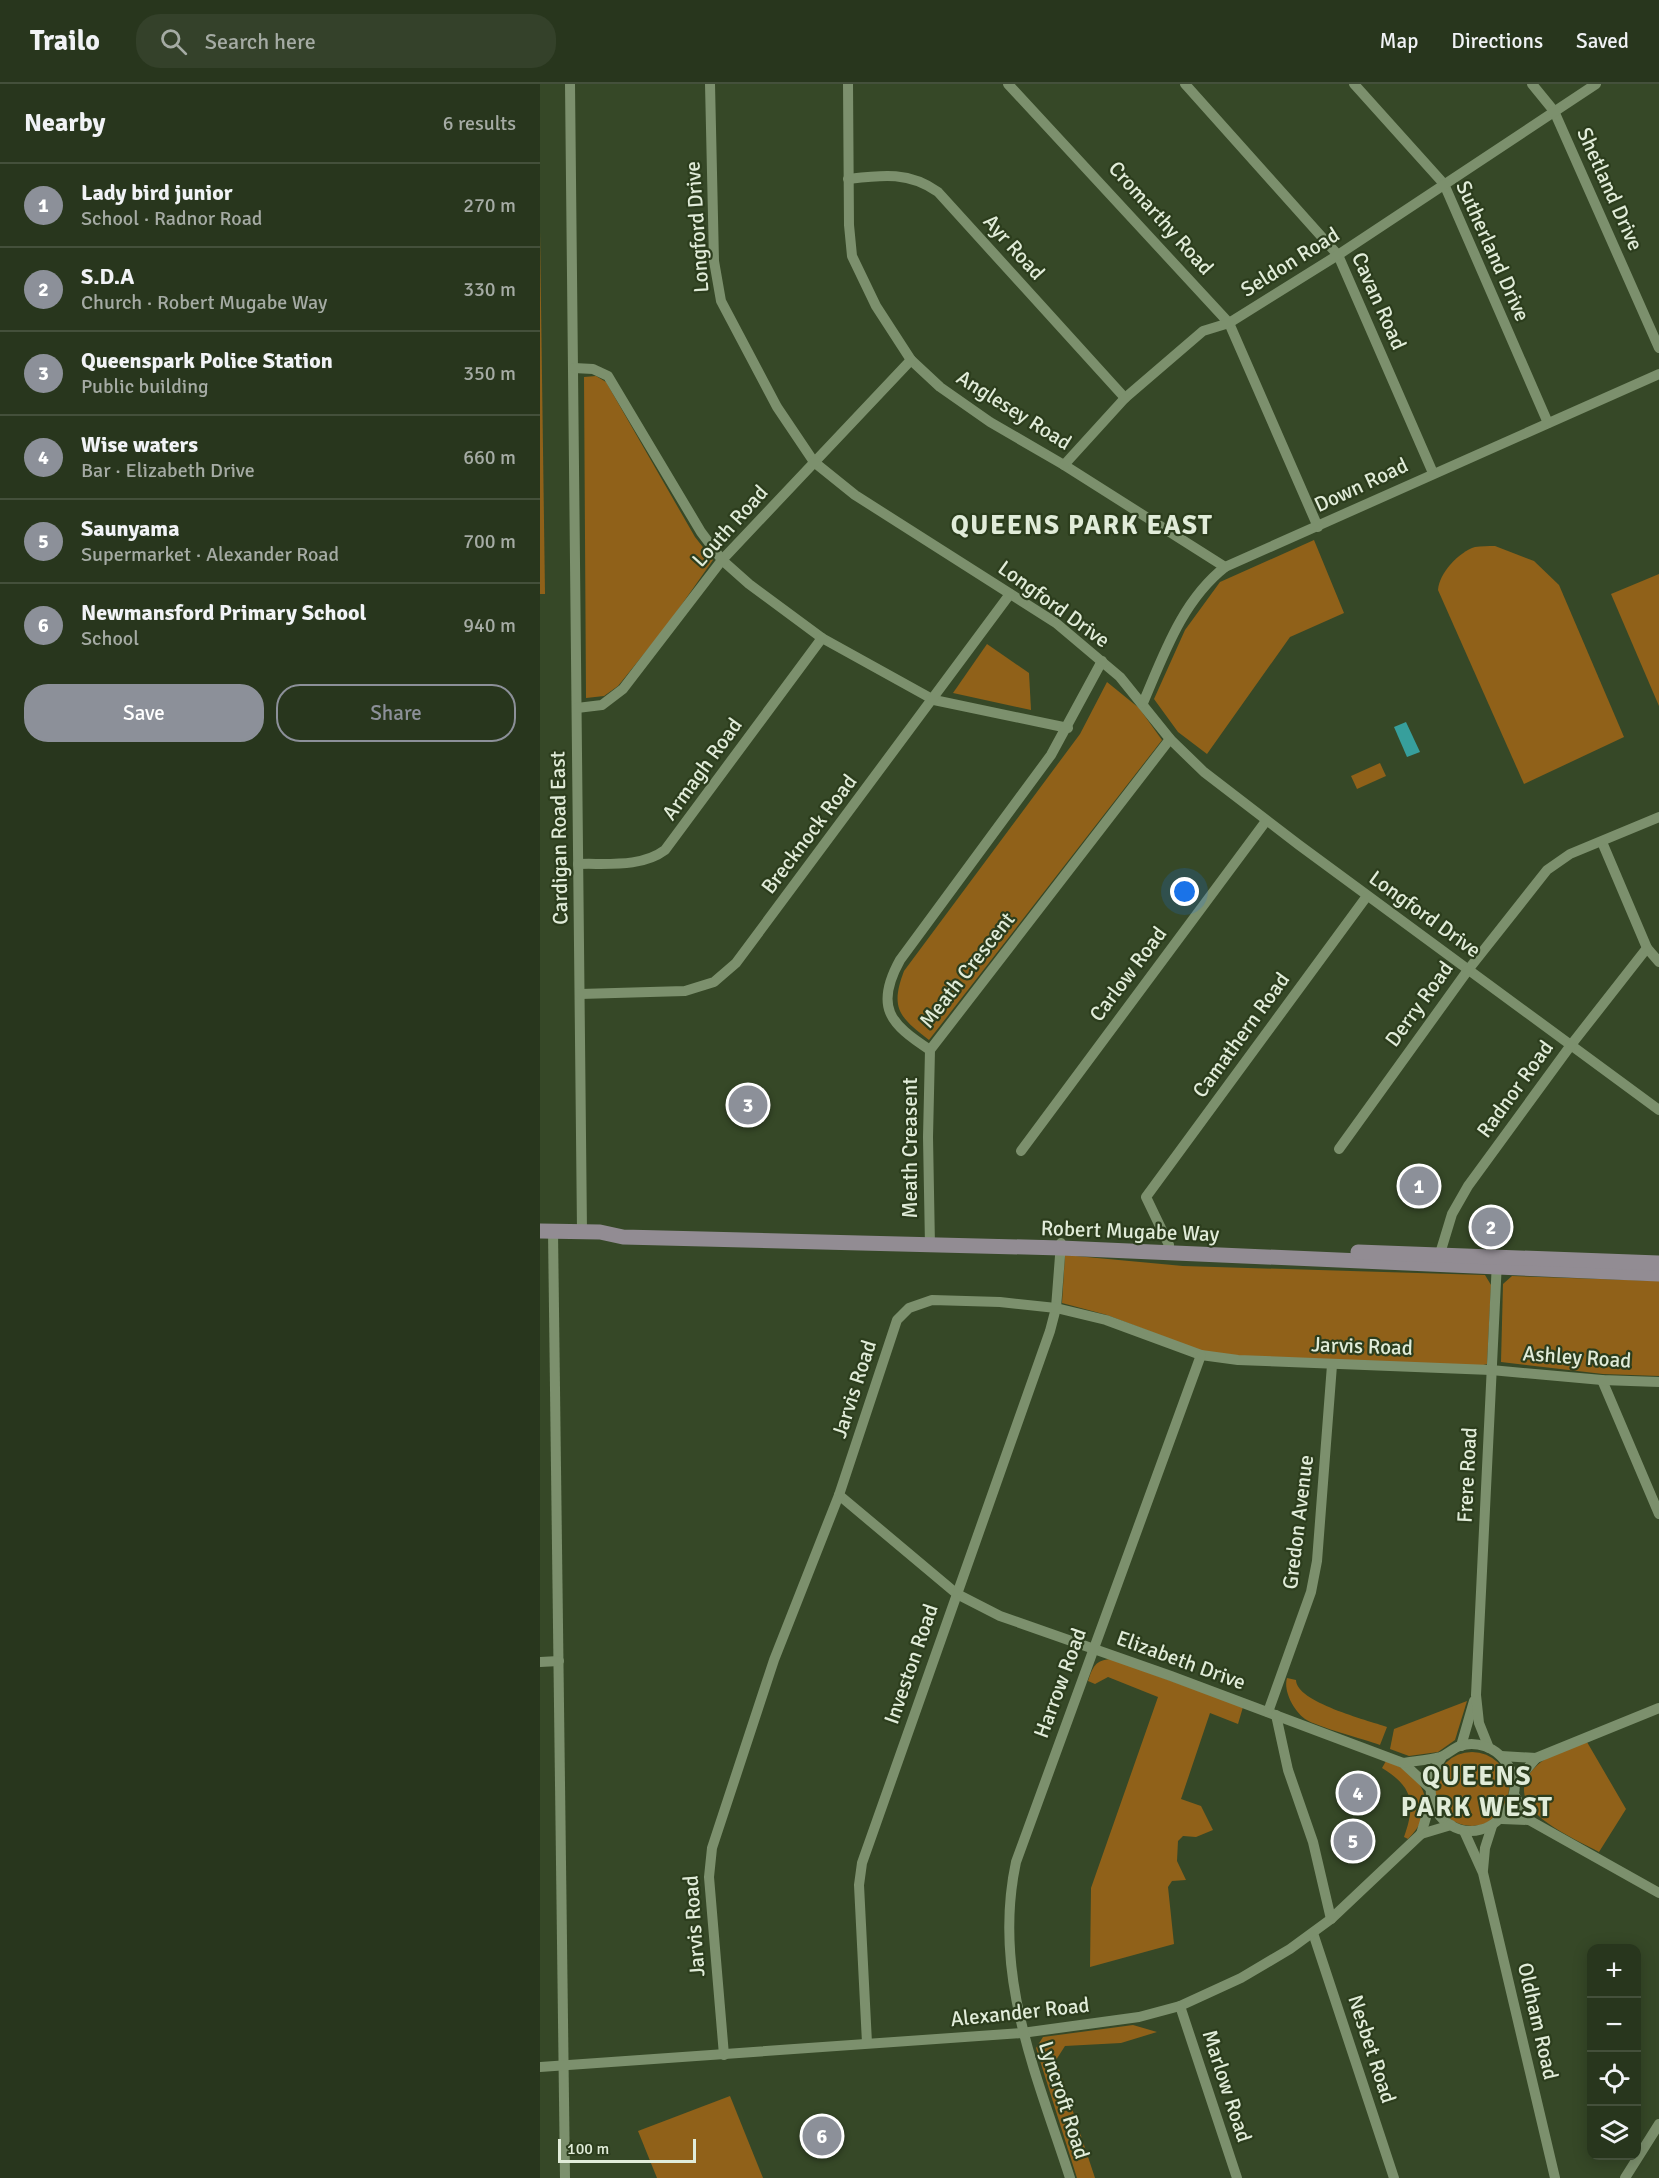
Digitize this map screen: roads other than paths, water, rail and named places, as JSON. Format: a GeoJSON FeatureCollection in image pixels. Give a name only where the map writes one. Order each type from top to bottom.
{"type":"FeatureCollection","features":[{"type":"Feature","properties":{"kind":"main road","name":"Robert Mugabe Way"},"geometry":{"type":"LineString","coordinates":[[547,1231],[600,1232],[622,1227],[678,1228],[930,1241],[1438,1260]]}},
{"type":"Feature","properties":{"kind":"main road","name":"Robert Mugabe Way"},"geometry":{"type":"LineString","coordinates":[[1061,1245],[1169,1245],[1659,1274]]}},
{"type":"Feature","properties":{"kind":"main road","name":"Robert Mugabe Way"},"geometry":{"type":"LineString","coordinates":[[1497,1263],[1659,1263]]}},
{"type":"Feature","properties":{"kind":"street","name":"Cardigan Road East"},"geometry":{"type":"LineString","coordinates":[[570,84],[582,1231]]}},
{"type":"Feature","properties":{"kind":"street","name":"Longford Drive"},"geometry":{"type":"LineString","coordinates":[[710,84],[714,261],[721,301],[777,407],[814,462],[855,495],[1056,623],[1102,661],[1143,703],[1170,739],[1195,765],[1266,821],[1659,1110]]}},
{"type":"Feature","properties":{"kind":"street","name":"Anglesey Road"},"geometry":{"type":"LineString","coordinates":[[848,84],[849,240],[855,262],[876,306],[911,360],[962,404],[1226,567]]}},
{"type":"Feature","properties":{"kind":"street","name":"Cromarthy Road"},"geometry":{"type":"LineString","coordinates":[[1008,84],[1229,323],[1318,527]]}},
{"type":"Feature","properties":{"kind":"street","name":"Cavan Road"},"geometry":{"type":"LineString","coordinates":[[1185,84],[1338,255],[1432,474]]}},
{"type":"Feature","properties":{"kind":"street","name":"Sutherland Drive"},"geometry":{"type":"LineString","coordinates":[[1354,84],[1444,184],[1548,423]]}},
{"type":"Feature","properties":{"kind":"street","name":"Shetland Drive"},"geometry":{"type":"LineString","coordinates":[[1532,84],[1554,111],[1659,348]]}},
{"type":"Feature","properties":{"kind":"street","name":"Seldon Road"},"geometry":{"type":"LineString","coordinates":[[1064,465],[1125,398],[1203,331],[1229,323],[1338,255],[1596,84]]}},
{"type":"Feature","properties":{"kind":"street","name":"Ayr Road"},"geometry":{"type":"LineString","coordinates":[[848,179],[905,177],[923,181],[938,192],[1125,398]]}},
{"type":"Feature","properties":{"kind":"street","name":"Louth Road"},"geometry":{"type":"LineString","coordinates":[[577,708],[602,705],[616,697],[673,627],[723,560],[911,360]]}},
{"type":"Feature","properties":{"kind":"street"},"geometry":{"type":"LineString","coordinates":[[574,368],[601,371],[613,382],[701,532],[723,560],[749,584],[822,638],[934,700],[1068,728]]}},
{"type":"Feature","properties":{"kind":"street","name":"Down Road"},"geometry":{"type":"LineString","coordinates":[[1143,703],[1182,618],[1209,580],[1226,567],[1659,374]]}},
{"type":"Feature","properties":{"kind":"street","name":"Brecknock Road"},"geometry":{"type":"LineString","coordinates":[[580,994],[685,991],[701,988],[726,973],[785,899],[1010,594]]}},
{"type":"Feature","properties":{"kind":"street","name":"Armagh Road"},"geometry":{"type":"LineString","coordinates":[[578,864],[633,862],[648,859],[665,850],[822,638]]}},
{"type":"Feature","properties":{"kind":"street","name":"Meath Crescent"},"geometry":{"type":"LineString","coordinates":[[1102,661],[1068,728],[1038,774],[926,923],[891,976],[887,997],[891,1015],[897,1026],[930,1050],[1170,739]]}},
{"type":"Feature","properties":{"kind":"street","name":"Derry Road"},"geometry":{"type":"LineString","coordinates":[[1339,1149],[1468,970],[1547,870],[1570,854],[1659,817]]}},
{"type":"Feature","properties":{"kind":"street","name":"Carlow Road"},"geometry":{"type":"LineString","coordinates":[[1021,1150],[1266,821]]}},
{"type":"Feature","properties":{"kind":"street"},"geometry":{"type":"LineString","coordinates":[[1602,842],[1647,948],[1659,962]]}},
{"type":"Feature","properties":{"kind":"street","name":"Camathern Road"},"geometry":{"type":"LineString","coordinates":[[1169,1245],[1146,1197],[1367,896]]}},
{"type":"Feature","properties":{"kind":"street","name":"Radnor Road"},"geometry":{"type":"LineString","coordinates":[[1438,1260],[1452,1214],[1468,1186],[1570,1045],[1647,948]]}},
{"type":"Feature","properties":{"kind":"street","name":"Meath Creasent"},"geometry":{"type":"LineString","coordinates":[[930,1050],[928,1137],[930,1241]]}},
{"type":"Feature","properties":{"kind":"street"},"geometry":{"type":"LineString","coordinates":[[547,1231],[559,1662],[565,2178]]}},
{"type":"Feature","properties":{"kind":"street","name":"Investon Road"},"geometry":{"type":"LineString","coordinates":[[867,2043],[859,1885],[862,1863],[1050,1331],[1056,1308],[1061,1245]]}},
{"type":"Feature","properties":{"kind":"street","name":"Frere Road"},"geometry":{"type":"LineString","coordinates":[[1490,1748],[1479,1724],[1476,1695],[1497,1263]]}},
{"type":"Feature","properties":{"kind":"street","name":"Jarvis Road"},"geometry":{"type":"LineString","coordinates":[[724,2055],[709,1877],[712,1848],[774,1660],[839,1495],[897,1320],[904,1311],[918,1303],[932,1300],[1000,1302],[1056,1308],[1106,1320],[1201,1355],[1332,1365],[1491,1370]]}},
{"type":"Feature","properties":{"kind":"street","name":"Harrow Road"},"geometry":{"type":"LineString","coordinates":[[1022,2033],[1007,1926],[1016,1862],[1201,1355]]}},
{"type":"Feature","properties":{"kind":"street","name":"Gredon Avenue"},"geometry":{"type":"LineString","coordinates":[[1272,1714],[1311,1592],[1315,1571],[1332,1365]]}},
{"type":"Feature","properties":{"kind":"street","name":"Ashley Road"},"geometry":{"type":"LineString","coordinates":[[1491,1370],[1602,1380],[1659,1382]]}},
{"type":"Feature","properties":{"kind":"street"},"geometry":{"type":"LineString","coordinates":[[1602,1380],[1659,1514]]}},
{"type":"Feature","properties":{"kind":"street","name":"Elizabeth Drive"},"geometry":{"type":"LineString","coordinates":[[839,1495],[957,1594],[1000,1616],[1404,1763],[1429,1787]]}},
{"type":"Feature","properties":{"kind":"street"},"geometry":{"type":"LineString","coordinates":[[540,1662],[559,1662]]}},
{"type":"Feature","properties":{"kind":"street","name":"Frere Road"},"geometry":{"type":"LineString","coordinates":[[1461,1746],[1476,1695]]}},
{"type":"Feature","properties":{"kind":"street"},"geometry":{"type":"LineString","coordinates":[[1501,1756],[1536,1758],[1659,1708]]}},
{"type":"Feature","properties":{"kind":"street"},"geometry":{"type":"LineString","coordinates":[[1272,1714],[1288,1770],[1313,1842],[1330,1918]]}},
{"type":"Feature","properties":{"kind":"street"},"geometry":{"type":"LineString","coordinates":[[1475,1744],[1490,1748],[1511,1768],[1515,1783],[1515,1796],[1502,1819],[1479,1831],[1451,1826],[1436,1811],[1431,1801],[1429,1787],[1432,1770],[1442,1757],[1461,1746],[1475,1744]]}},
{"type":"Feature","properties":{"kind":"street","name":"Elizabeth Drive"},"geometry":{"type":"LineString","coordinates":[[1404,1763],[1442,1757]]}},
{"type":"Feature","properties":{"kind":"street"},"geometry":{"type":"LineString","coordinates":[[1515,1783],[1536,1758]]}},
{"type":"Feature","properties":{"kind":"street"},"geometry":{"type":"LineString","coordinates":[[1515,1796],[1529,1820]]}},
{"type":"Feature","properties":{"kind":"street"},"geometry":{"type":"LineString","coordinates":[[1421,1834],[1431,1801]]}},
{"type":"Feature","properties":{"kind":"street"},"geometry":{"type":"LineString","coordinates":[[1502,1819],[1529,1820],[1659,1893]]}},
{"type":"Feature","properties":{"kind":"street","name":"Alexander Road"},"geometry":{"type":"LineString","coordinates":[[540,2067],[1022,2033],[1108,2022],[1180,2006],[1240,1978],[1313,1933],[1421,1834],[1451,1826]]}},
{"type":"Feature","properties":{"kind":"street","name":"Oldham Road"},"geometry":{"type":"LineString","coordinates":[[1483,1873],[1485,1848],[1492,1826]]}},
{"type":"Feature","properties":{"kind":"street","name":"Oldham Road"},"geometry":{"type":"LineString","coordinates":[[1464,1830],[1483,1873],[1555,2178]]}},
{"type":"Feature","properties":{"kind":"street","name":"Nesbet Road"},"geometry":{"type":"LineString","coordinates":[[1313,1933],[1394,2178]]}},
{"type":"Feature","properties":{"kind":"street","name":"Marlow Road"},"geometry":{"type":"LineString","coordinates":[[1180,2006],[1237,2178]]}},
{"type":"Feature","properties":{"kind":"street","name":"Lyncroft Road"},"geometry":{"type":"LineString","coordinates":[[1022,2033],[1070,2178]]}},
{"type":"Feature","properties":{"kind":"street"},"geometry":{"type":"LineString","coordinates":[[1625,2178],[1659,2124]]}},
{"type":"Feature","properties":{"kind":"water"},"geometry":{"type":"Polygon","coordinates":[[[1406,722],[1420,752],[1407,757],[1394,727],[1406,722]]]}},
{"type":"Feature","properties":{"kind":"place","name":"Queenspark Police Station"},"geometry":{"type":"Point","coordinates":[748,1105]}},
{"type":"Feature","properties":{"kind":"place","name":"Lady bird junior"},"geometry":{"type":"Point","coordinates":[1419,1186]}},
{"type":"Feature","properties":{"kind":"place","name":"S.D.A"},"geometry":{"type":"Point","coordinates":[1491,1227]}},
{"type":"Feature","properties":{"kind":"place","name":"Wise waters"},"geometry":{"type":"Point","coordinates":[1358,1793]}},
{"type":"Feature","properties":{"kind":"place","name":"Saunyama"},"geometry":{"type":"Point","coordinates":[1353,1841]}},
{"type":"Feature","properties":{"kind":"place","name":"Newmansford Primary School"},"geometry":{"type":"Point","coordinates":[822,2136]}},
{"type":"Feature","properties":{"kind":"district","name":"QUEENS PARK EAST"},"geometry":{"type":"Point","coordinates":[1082,525]}},
{"type":"Feature","properties":{"kind":"district","name":"QUEENS PARK WEST"},"geometry":{"type":"Point","coordinates":[1477,1792]}}]}
